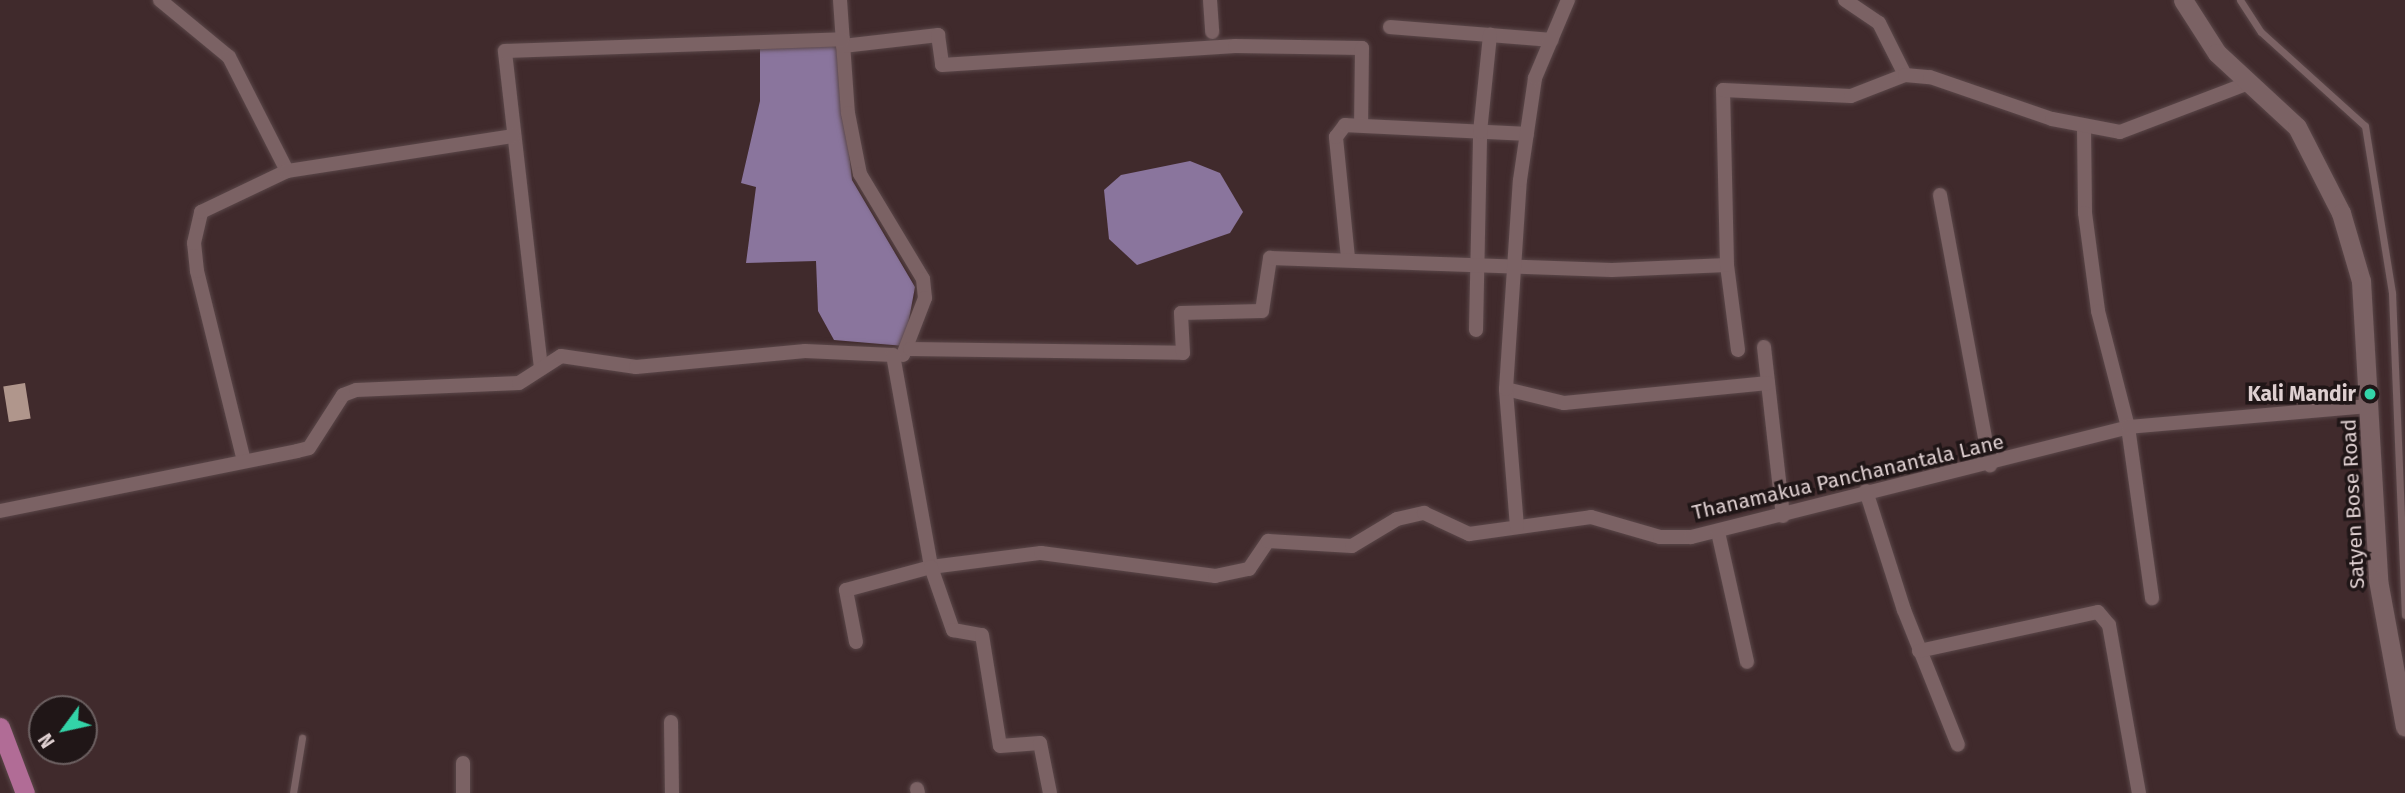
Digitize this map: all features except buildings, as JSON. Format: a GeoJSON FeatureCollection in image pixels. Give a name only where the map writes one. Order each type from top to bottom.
{"type":"FeatureCollection","features":[{"type":"Feature","properties":{"kind":"main road","name":"Satyen Bose Road"},"geometry":{"type":"LineString","coordinates":[[2183,0],[2217,53],[2297,127],[2332,185],[2361,281],[2378,580],[2405,727]]}},
{"type":"Feature","properties":{"kind":"main road"},"geometry":{"type":"LineString","coordinates":[[0,727],[25,793]]}},
{"type":"Feature","properties":{"kind":"street"},"geometry":{"type":"LineString","coordinates":[[160,0],[229,57],[287,171]]}},
{"type":"Feature","properties":{"kind":"street"},"geometry":{"type":"LineString","coordinates":[[0,511],[137,488],[309,447],[324,416],[356,390],[519,383],[561,356],[636,367],[805,351],[897,360],[910,349],[925,298],[923,279],[860,174],[840,0]]}},
{"type":"Feature","properties":{"kind":"street"},"geometry":{"type":"LineString","coordinates":[[1210,0],[1212,32]]}},
{"type":"Feature","properties":{"kind":"street"},"geometry":{"type":"LineString","coordinates":[[1517,527],[1506,389],[1513,263],[1535,78],[1569,0]]}},
{"type":"Feature","properties":{"kind":"street"},"geometry":{"type":"LineString","coordinates":[[1845,0],[1879,23],[1905,75]]}},
{"type":"Feature","properties":{"kind":"street"},"geometry":{"type":"LineString","coordinates":[[1390,27],[1551,40]]}},
{"type":"Feature","properties":{"kind":"street"},"geometry":{"type":"LineString","coordinates":[[541,368],[505,51],[843,42],[938,35],[942,65],[1234,46],[1363,48],[1361,125]]}},
{"type":"Feature","properties":{"kind":"street"},"geometry":{"type":"LineString","coordinates":[[1476,330],[1480,132],[1490,35]]}},
{"type":"Feature","properties":{"kind":"street"},"geometry":{"type":"LineString","coordinates":[[1738,350],[1727,265],[1723,90],[1851,96],[1905,75],[1930,77],[2084,128],[2120,132],[2248,83]]}},
{"type":"Feature","properties":{"kind":"street"},"geometry":{"type":"LineString","coordinates":[[1348,258],[1336,136],[1345,125],[1527,134]]}},
{"type":"Feature","properties":{"kind":"street"},"geometry":{"type":"LineString","coordinates":[[2084,128],[2085,213],[2098,311],[2128,427],[2152,598]]}},
{"type":"Feature","properties":{"kind":"street"},"geometry":{"type":"LineString","coordinates":[[244,461],[194,243],[201,212],[287,171],[513,136]]}},
{"type":"Feature","properties":{"kind":"street"},"geometry":{"type":"LineString","coordinates":[[1940,195],[1990,465]]}},
{"type":"Feature","properties":{"kind":"street"},"geometry":{"type":"LineString","coordinates":[[910,349],[1183,353],[1181,313],[1262,311],[1270,258],[1513,263],[1612,270],[1727,265]]}},
{"type":"Feature","properties":{"kind":"street"},"geometry":{"type":"LineString","coordinates":[[1764,347],[1783,516]]}},
{"type":"Feature","properties":{"kind":"street"},"geometry":{"type":"LineString","coordinates":[[897,360],[931,567],[953,630],[982,635],[1000,746],[1040,743],[1050,793]]}},
{"type":"Feature","properties":{"kind":"street"},"geometry":{"type":"LineString","coordinates":[[1506,389],[1564,403],[1768,383]]}},
{"type":"Feature","properties":{"kind":"street","name":"Thanamakua Panchanantala Lane"},"geometry":{"type":"LineString","coordinates":[[931,567],[1041,553],[1238,575],[1268,541],[1352,547],[1397,519],[1424,513],[1469,534],[1591,517],[1660,537],[1718,532],[1866,491],[1990,465],[2128,427],[2370,407]]}},
{"type":"Feature","properties":{"kind":"street"},"geometry":{"type":"LineString","coordinates":[[1866,491],[1919,651],[1958,745]]}},
{"type":"Feature","properties":{"kind":"street"},"geometry":{"type":"LineString","coordinates":[[1718,532],[1747,662]]}},
{"type":"Feature","properties":{"kind":"street"},"geometry":{"type":"LineString","coordinates":[[856,642],[846,590],[931,567]]}},
{"type":"Feature","properties":{"kind":"street"},"geometry":{"type":"LineString","coordinates":[[1919,651],[2098,612],[2109,625],[2139,793]]}},
{"type":"Feature","properties":{"kind":"street"},"geometry":{"type":"LineString","coordinates":[[671,722],[672,793]]}},
{"type":"Feature","properties":{"kind":"street"},"geometry":{"type":"LineString","coordinates":[[463,763],[463,793]]}},
{"type":"Feature","properties":{"kind":"lane"},"geometry":{"type":"LineString","coordinates":[[2240,0],[2261,32],[2365,126],[2392,293],[2405,615]]}},
{"type":"Feature","properties":{"kind":"lane"},"geometry":{"type":"LineString","coordinates":[[293,793],[302,738]]}},
{"type":"Feature","properties":{"kind":"shaded area"},"geometry":{"type":"Polygon","coordinates":[[[836,34],[852,180],[915,287],[904,346],[834,340],[818,311],[816,261],[746,263],[756,187],[741,183],[760,101],[760,39],[836,34]]]}},
{"type":"Feature","properties":{"kind":"shaded area"},"geometry":{"type":"Polygon","coordinates":[[[1190,161],[1220,173],[1243,212],[1230,233],[1137,265],[1109,239],[1104,190],[1121,175],[1190,161]]]}},
{"type":"Feature","properties":{"kind":"place","name":"Kali Mandir"},"geometry":{"type":"Point","coordinates":[2370,394]}}]}
